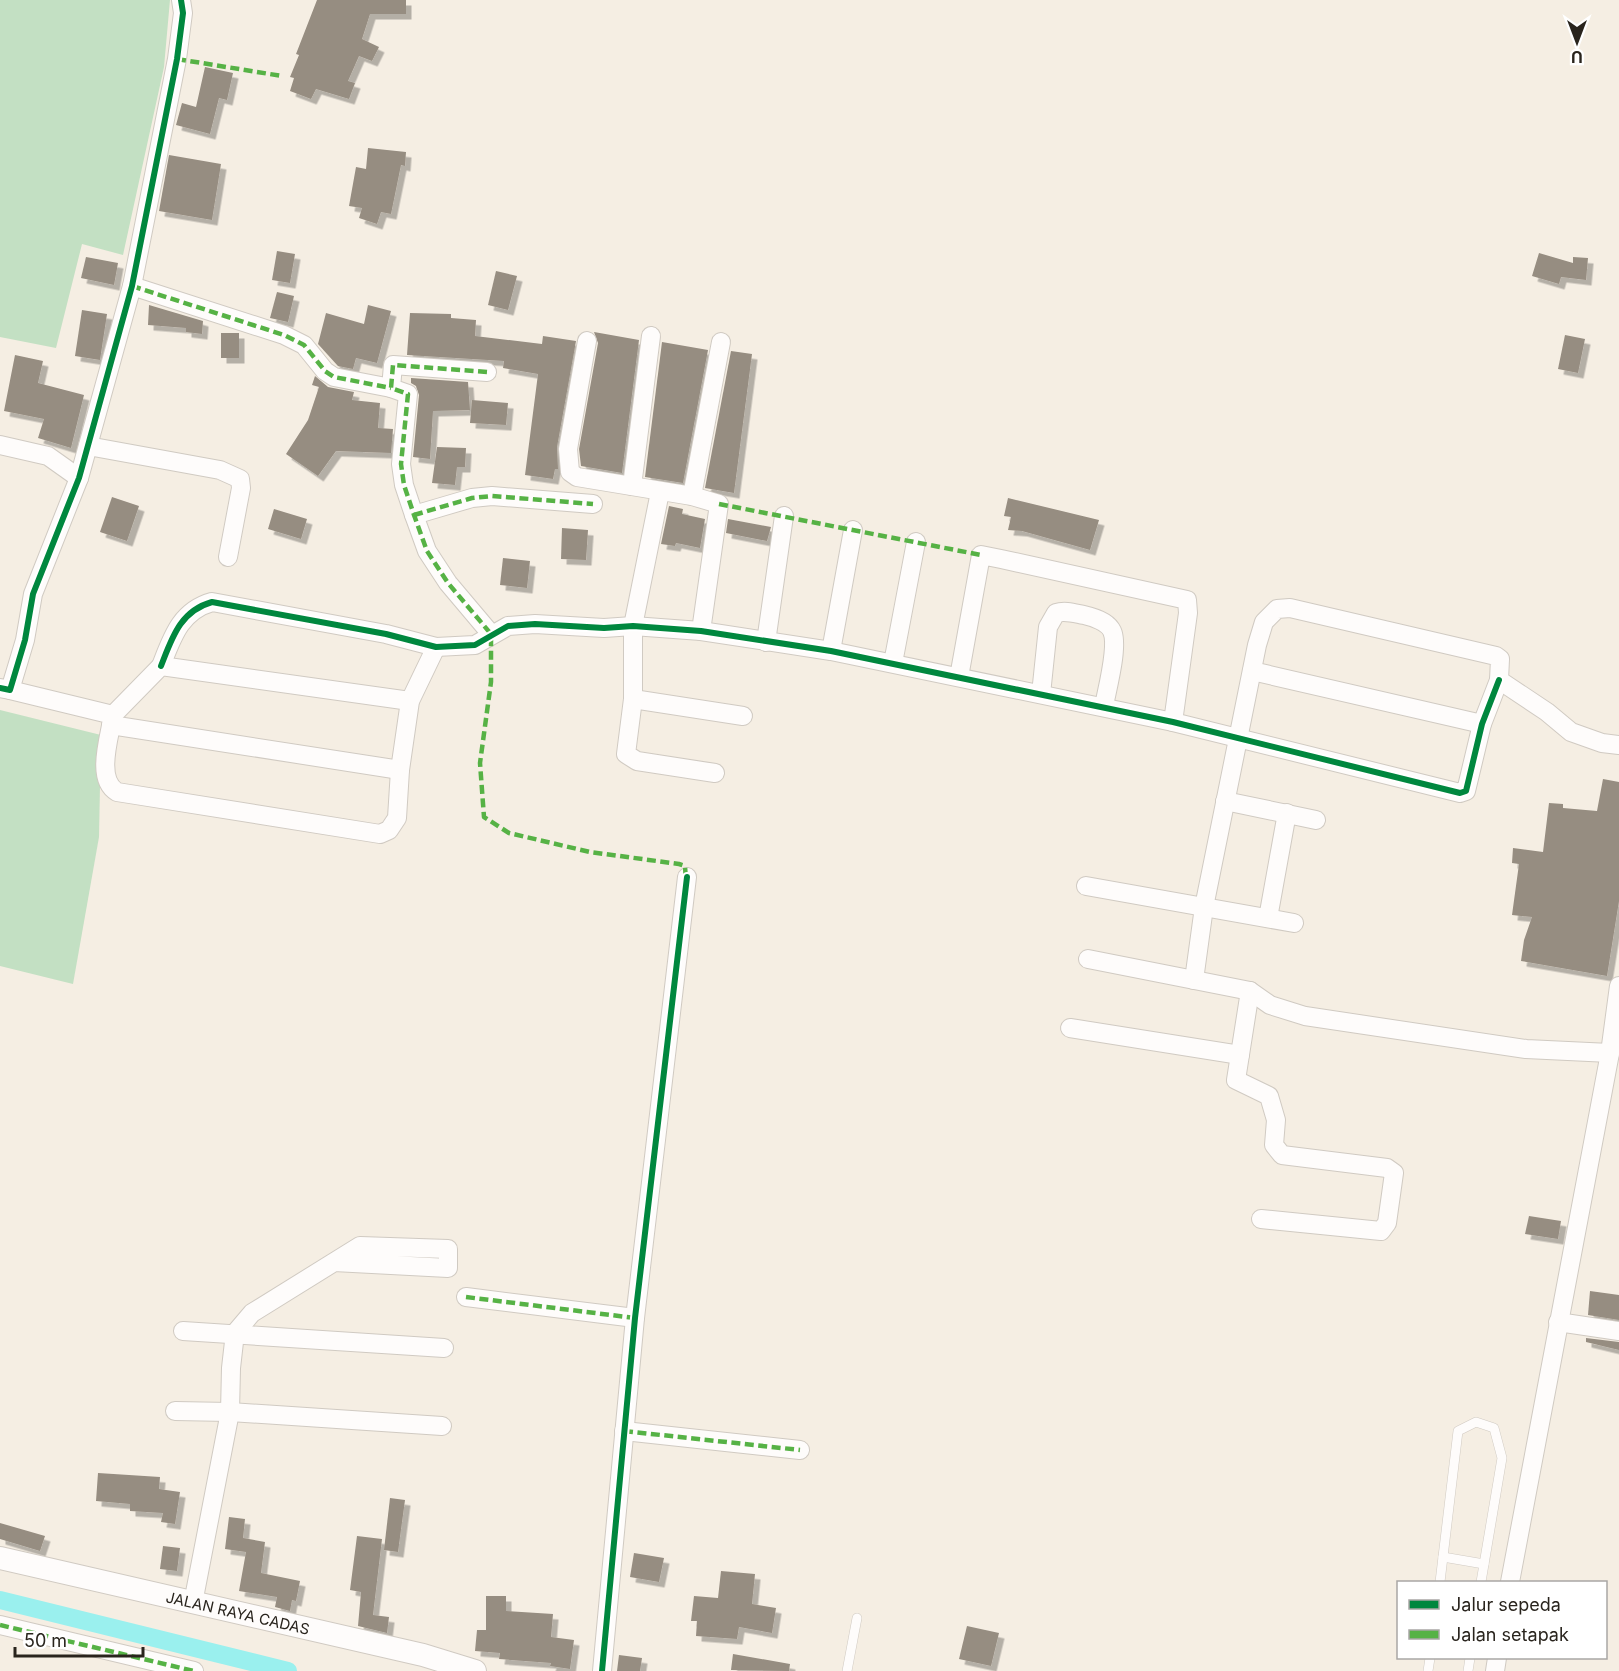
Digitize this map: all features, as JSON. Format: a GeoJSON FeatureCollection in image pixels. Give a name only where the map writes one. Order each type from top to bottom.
{"type":"FeatureCollection","features":[{"type":"Feature","properties":{"kind":"street"},"geometry":{"type":"LineString","coordinates":[[181,0],[183,13],[177,59],[132,286],[79,478],[33,594],[25,640],[5,689],[112,720],[400,770]]}},
{"type":"Feature","properties":{"kind":"street"},"geometry":{"type":"LineString","coordinates":[[132,286],[284,335],[304,345],[325,371],[334,377],[391,388],[408,394],[401,464],[404,485],[414,515],[427,551],[448,583],[491,634]]}},
{"type":"Feature","properties":{"kind":"street"},"geometry":{"type":"LineString","coordinates":[[632,486],[651,336]]}},
{"type":"Feature","properties":{"kind":"street"},"geometry":{"type":"LineString","coordinates":[[587,341],[567,464],[570,472],[577,477],[692,496],[719,504],[701,632]]}},
{"type":"Feature","properties":{"kind":"street"},"geometry":{"type":"LineString","coordinates":[[692,496],[721,342]]}},
{"type":"Feature","properties":{"kind":"street"},"geometry":{"type":"LineString","coordinates":[[391,388],[393,365],[487,372]]}},
{"type":"Feature","properties":{"kind":"street"},"geometry":{"type":"LineString","coordinates":[[0,445],[48,456],[79,478]]}},
{"type":"Feature","properties":{"kind":"street"},"geometry":{"type":"LineString","coordinates":[[88,446],[219,470],[240,479],[241,488],[228,557]]}},
{"type":"Feature","properties":{"kind":"street"},"geometry":{"type":"LineString","coordinates":[[660,492],[633,626],[633,699],[626,754],[634,760],[715,773]]}},
{"type":"Feature","properties":{"kind":"street"},"geometry":{"type":"LineString","coordinates":[[414,515],[472,498],[492,496],[593,504]]}},
{"type":"Feature","properties":{"kind":"street"},"geometry":{"type":"LineString","coordinates":[[766,642],[784,516]]}},
{"type":"Feature","properties":{"kind":"street"},"geometry":{"type":"LineString","coordinates":[[831,651],[853,530]]}},
{"type":"Feature","properties":{"kind":"street"},"geometry":{"type":"LineString","coordinates":[[893,663],[916,542]]}},
{"type":"Feature","properties":{"kind":"street"},"geometry":{"type":"LineString","coordinates":[[960,677],[981,555],[1013,561],[1187,600],[1188,613],[1173,722]]}},
{"type":"Feature","properties":{"kind":"street"},"geometry":{"type":"LineString","coordinates":[[436,647],[410,701],[400,770],[398,818],[386,833],[369,833],[117,792],[109,786],[107,747],[112,720],[161,666],[180,623],[192,610],[212,602],[386,634],[436,647],[475,645],[508,626],[633,626],[701,632],[831,651],[1104,706],[1173,722],[1238,739],[1464,794],[1482,724],[1499,680],[1500,659],[1496,656],[1285,608],[1277,609],[1264,622],[1252,671],[1238,739],[1225,801],[1204,907],[1194,980]]}},
{"type":"Feature","properties":{"kind":"street"},"geometry":{"type":"LineString","coordinates":[[1041,694],[1048,627],[1056,614],[1066,612],[1091,617],[1108,625],[1112,631],[1112,658],[1104,706]]}},
{"type":"Feature","properties":{"kind":"street"},"geometry":{"type":"LineString","coordinates":[[161,666],[410,701]]}},
{"type":"Feature","properties":{"kind":"street"},"geometry":{"type":"LineString","coordinates":[[1252,671],[1482,724]]}},
{"type":"Feature","properties":{"kind":"street"},"geometry":{"type":"LineString","coordinates":[[1499,680],[1571,732],[1602,743],[1619,745]]}},
{"type":"Feature","properties":{"kind":"street"},"geometry":{"type":"LineString","coordinates":[[633,699],[743,716]]}},
{"type":"Feature","properties":{"kind":"street"},"geometry":{"type":"LineString","coordinates":[[1225,801],[1316,820]]}},
{"type":"Feature","properties":{"kind":"street"},"geometry":{"type":"LineString","coordinates":[[1268,918],[1287,813]]}},
{"type":"Feature","properties":{"kind":"street"},"geometry":{"type":"LineString","coordinates":[[602,1671],[635,1318],[687,877]]}},
{"type":"Feature","properties":{"kind":"street"},"geometry":{"type":"LineString","coordinates":[[1086,886],[1294,923]]}},
{"type":"Feature","properties":{"kind":"street"},"geometry":{"type":"LineString","coordinates":[[1088,959],[1250,991],[1270,1005],[1305,1016],[1526,1050],[1610,1053]]}},
{"type":"Feature","properties":{"kind":"street"},"geometry":{"type":"LineString","coordinates":[[1510,1581],[1610,1053],[1619,986]]}},
{"type":"Feature","properties":{"kind":"street"},"geometry":{"type":"LineString","coordinates":[[1250,991],[1236,1080],[1269,1096],[1276,1120],[1274,1145],[1282,1155],[1387,1168],[1394,1173],[1388,1223],[1381,1231],[1261,1219]]}},
{"type":"Feature","properties":{"kind":"street"},"geometry":{"type":"LineString","coordinates":[[1070,1028],[1240,1055]]}},
{"type":"Feature","properties":{"kind":"street"},"geometry":{"type":"LineString","coordinates":[[193,1603],[230,1412],[235,1333],[252,1313],[334,1262],[360,1246],[448,1249],[448,1268],[334,1262]]}},
{"type":"Feature","properties":{"kind":"street"},"geometry":{"type":"LineString","coordinates":[[466,1297],[635,1318]]}},
{"type":"Feature","properties":{"kind":"street"},"geometry":{"type":"LineString","coordinates":[[1558,1322],[1619,1331]]}},
{"type":"Feature","properties":{"kind":"street"},"geometry":{"type":"LineString","coordinates":[[183,1330],[444,1348]]}},
{"type":"Feature","properties":{"kind":"street"},"geometry":{"type":"LineString","coordinates":[[175,1411],[230,1412],[442,1426]]}},
{"type":"Feature","properties":{"kind":"street"},"geometry":{"type":"LineString","coordinates":[[624,1431],[800,1450]]}},
{"type":"Feature","properties":{"kind":"street","name":"JALAN RAYA CADAS"},"geometry":{"type":"LineString","coordinates":[[0,1558],[423,1655],[469,1670]]}},
{"type":"Feature","properties":{"kind":"street"},"geometry":{"type":"LineString","coordinates":[[0,1624],[194,1671]]}},
{"type":"Feature","properties":{"kind":"lane"},"geometry":{"type":"LineString","coordinates":[[1440,1581],[1458,1431],[1476,1422],[1494,1428],[1502,1458],[1481,1581]]}},
{"type":"Feature","properties":{"kind":"lane"},"geometry":{"type":"LineString","coordinates":[[1443,1557],[1484,1564]]}},
{"type":"Feature","properties":{"kind":"lane"},"geometry":{"type":"LineString","coordinates":[[847,1671],[857,1618]]}},
{"type":"Feature","properties":{"kind":"green space"},"geometry":{"type":"Polygon","coordinates":[[[0,0],[170,0],[164,67],[123,255],[82,244],[56,348],[0,337],[0,0]]]}},
{"type":"Feature","properties":{"kind":"green space"},"geometry":{"type":"Polygon","coordinates":[[[0,710],[101,735],[99,837],[73,984],[0,966],[0,710]]]}},
{"type":"Feature","properties":{"kind":"building"},"geometry":{"type":"Polygon","coordinates":[[[317,0],[406,0],[406,14],[370,14],[362,39],[379,47],[372,61],[359,56],[348,81],[355,83],[349,99],[316,89],[311,99],[290,91],[294,78],[290,77],[299,55],[296,54],[317,0]]]}},
{"type":"Feature","properties":{"kind":"building"},"geometry":{"type":"Polygon","coordinates":[[[205,67],[233,73],[227,100],[219,98],[210,134],[176,125],[182,103],[196,107],[205,67]]]}},
{"type":"Feature","properties":{"kind":"building"},"geometry":{"type":"Polygon","coordinates":[[[368,148],[406,152],[405,166],[401,165],[391,214],[381,212],[377,224],[359,218],[362,208],[349,206],[356,167],[366,169],[368,148]]]}},
{"type":"Feature","properties":{"kind":"building"},"geometry":{"type":"Polygon","coordinates":[[[169,155],[221,164],[212,220],[159,211],[169,155]]]}},
{"type":"Feature","properties":{"kind":"building"},"geometry":{"type":"Polygon","coordinates":[[[277,251],[295,254],[290,283],[272,280],[277,251]]]}},
{"type":"Feature","properties":{"kind":"building"},"geometry":{"type":"Polygon","coordinates":[[[1539,253],[1573,263],[1573,257],[1588,258],[1586,280],[1561,277],[1559,284],[1532,276],[1539,253]]]}},
{"type":"Feature","properties":{"kind":"building"},"geometry":{"type":"Polygon","coordinates":[[[86,257],[118,263],[114,285],[81,278],[86,257]]]}},
{"type":"Feature","properties":{"kind":"building"},"geometry":{"type":"Polygon","coordinates":[[[496,271],[517,276],[508,310],[488,305],[496,271]]]}},
{"type":"Feature","properties":{"kind":"building"},"geometry":{"type":"Polygon","coordinates":[[[277,292],[294,296],[288,322],[270,318],[277,292]]]}},
{"type":"Feature","properties":{"kind":"building"},"geometry":{"type":"Polygon","coordinates":[[[149,305],[203,321],[202,334],[186,332],[186,328],[148,325],[149,305]]]}},
{"type":"Feature","properties":{"kind":"building"},"geometry":{"type":"Polygon","coordinates":[[[368,305],[391,311],[377,363],[356,358],[353,369],[338,366],[318,344],[326,313],[364,324],[368,305]]]}},
{"type":"Feature","properties":{"kind":"building"},"geometry":{"type":"Polygon","coordinates":[[[82,310],[107,314],[100,360],[75,356],[82,310]]]}},
{"type":"Feature","properties":{"kind":"building"},"geometry":{"type":"Polygon","coordinates":[[[410,313],[451,314],[451,318],[476,320],[475,336],[542,344],[543,336],[576,341],[557,447],[558,469],[555,469],[553,479],[525,475],[538,374],[503,368],[504,361],[407,355],[410,313]]]}},
{"type":"Feature","properties":{"kind":"building"},"geometry":{"type":"Polygon","coordinates":[[[594,332],[639,340],[622,473],[581,466],[579,449],[598,343],[594,332]]]}},
{"type":"Feature","properties":{"kind":"building"},"geometry":{"type":"Polygon","coordinates":[[[221,333],[239,333],[239,358],[221,358],[221,333]]]}},
{"type":"Feature","properties":{"kind":"building"},"geometry":{"type":"Polygon","coordinates":[[[1565,335],[1585,339],[1578,373],[1558,369],[1565,335]]]}},
{"type":"Feature","properties":{"kind":"building"},"geometry":{"type":"Polygon","coordinates":[[[662,342],[708,350],[683,483],[645,477],[662,342]]]}},
{"type":"Feature","properties":{"kind":"building"},"geometry":{"type":"Polygon","coordinates":[[[731,351],[752,354],[734,493],[705,488],[731,351]]]}},
{"type":"Feature","properties":{"kind":"building"},"geometry":{"type":"Polygon","coordinates":[[[15,355],[43,361],[38,383],[84,395],[71,448],[38,438],[44,419],[4,411],[15,355]]]}},
{"type":"Feature","properties":{"kind":"building"},"geometry":{"type":"Polygon","coordinates":[[[315,376],[328,387],[354,392],[352,400],[380,403],[378,428],[393,429],[391,453],[336,451],[318,476],[286,454],[308,420],[319,387],[312,385],[315,376]]]}},
{"type":"Feature","properties":{"kind":"building"},"geometry":{"type":"Polygon","coordinates":[[[411,378],[468,382],[470,410],[433,411],[430,459],[413,457],[419,395],[416,386],[411,383],[411,378]]]}},
{"type":"Feature","properties":{"kind":"building"},"geometry":{"type":"Polygon","coordinates":[[[472,400],[508,403],[506,425],[470,423],[472,400]]]}},
{"type":"Feature","properties":{"kind":"building"},"geometry":{"type":"Polygon","coordinates":[[[437,447],[466,448],[465,467],[457,467],[455,485],[432,483],[437,447]]]}},
{"type":"Feature","properties":{"kind":"building"},"geometry":{"type":"Polygon","coordinates":[[[112,497],[139,506],[127,541],[100,532],[112,497]]]}},
{"type":"Feature","properties":{"kind":"building"},"geometry":{"type":"Polygon","coordinates":[[[1008,498],[1099,520],[1090,550],[1022,531],[1008,530],[1011,517],[1004,516],[1008,498]]]}},
{"type":"Feature","properties":{"kind":"building"},"geometry":{"type":"Polygon","coordinates":[[[669,506],[683,509],[682,514],[705,519],[700,548],[676,543],[675,546],[661,544],[669,506]]]}},
{"type":"Feature","properties":{"kind":"building"},"geometry":{"type":"Polygon","coordinates":[[[274,509],[307,519],[301,539],[268,529],[274,509]]]}},
{"type":"Feature","properties":{"kind":"building"},"geometry":{"type":"Polygon","coordinates":[[[728,519],[771,527],[767,541],[726,533],[728,519]]]}},
{"type":"Feature","properties":{"kind":"building"},"geometry":{"type":"Polygon","coordinates":[[[562,528],[588,530],[586,560],[561,559],[562,528]]]}},
{"type":"Feature","properties":{"kind":"building"},"geometry":{"type":"Polygon","coordinates":[[[503,558],[530,561],[527,588],[500,585],[503,558]]]}},
{"type":"Feature","properties":{"kind":"building"},"geometry":{"type":"Polygon","coordinates":[[[1603,779],[1619,782],[1619,901],[1607,976],[1521,961],[1524,940],[1532,917],[1512,915],[1519,864],[1512,863],[1513,848],[1543,852],[1549,803],[1563,804],[1563,808],[1597,811],[1603,779]]]}},
{"type":"Feature","properties":{"kind":"building"},"geometry":{"type":"Polygon","coordinates":[[[1529,1216],[1561,1221],[1558,1239],[1525,1234],[1529,1216]]]}},
{"type":"Feature","properties":{"kind":"building"},"geometry":{"type":"Polygon","coordinates":[[[1590,1291],[1619,1295],[1619,1320],[1588,1315],[1590,1291]]]}},
{"type":"Feature","properties":{"kind":"building"},"geometry":{"type":"Polygon","coordinates":[[[1586,1338],[1619,1342],[1619,1350],[1586,1342],[1586,1338]]]}},
{"type":"Feature","properties":{"kind":"building"},"geometry":{"type":"Polygon","coordinates":[[[98,1473],[160,1477],[159,1489],[180,1492],[175,1524],[161,1522],[163,1513],[130,1511],[130,1504],[96,1501],[98,1473]]]}},
{"type":"Feature","properties":{"kind":"building"},"geometry":{"type":"Polygon","coordinates":[[[390,1498],[405,1500],[398,1552],[384,1550],[390,1498]]]}},
{"type":"Feature","properties":{"kind":"building"},"geometry":{"type":"Polygon","coordinates":[[[229,1517],[245,1519],[243,1538],[265,1542],[261,1573],[300,1581],[296,1601],[292,1600],[290,1611],[275,1607],[277,1597],[239,1591],[246,1552],[225,1549],[229,1517]]]}},
{"type":"Feature","properties":{"kind":"building"},"geometry":{"type":"Polygon","coordinates":[[[0,1523],[45,1536],[40,1551],[0,1539],[0,1523]]]}},
{"type":"Feature","properties":{"kind":"building"},"geometry":{"type":"Polygon","coordinates":[[[357,1536],[382,1539],[373,1615],[389,1617],[387,1633],[358,1626],[361,1592],[350,1590],[357,1536]]]}},
{"type":"Feature","properties":{"kind":"building"},"geometry":{"type":"Polygon","coordinates":[[[163,1546],[180,1548],[177,1571],[160,1569],[163,1546]]]}},
{"type":"Feature","properties":{"kind":"building"},"geometry":{"type":"Polygon","coordinates":[[[634,1553],[664,1558],[659,1582],[630,1577],[634,1553]]]}},
{"type":"Feature","properties":{"kind":"building"},"geometry":{"type":"Polygon","coordinates":[[[721,1571],[755,1574],[752,1604],[776,1608],[772,1633],[739,1627],[737,1639],[696,1636],[697,1621],[691,1621],[694,1596],[718,1598],[721,1571]]]}},
{"type":"Feature","properties":{"kind":"building"},"geometry":{"type":"Polygon","coordinates":[[[486,1596],[506,1596],[506,1611],[553,1614],[551,1637],[574,1640],[570,1669],[550,1666],[551,1663],[499,1659],[500,1653],[475,1651],[477,1630],[486,1630],[486,1596]]]}},
{"type":"Feature","properties":{"kind":"building"},"geometry":{"type":"Polygon","coordinates":[[[967,1626],[999,1633],[991,1666],[959,1659],[967,1626]]]}},
{"type":"Feature","properties":{"kind":"building"},"geometry":{"type":"Polygon","coordinates":[[[733,1654],[790,1664],[789,1671],[731,1670],[733,1654]]]}},
{"type":"Feature","properties":{"kind":"building"},"geometry":{"type":"Polygon","coordinates":[[[619,1655],[642,1658],[640,1671],[617,1671],[619,1655]]]}},
{"type":"Feature","properties":{"kind":"waterway"},"geometry":{"type":"LineString","coordinates":[[0,1600],[288,1671]]}},
{"type":"Feature","properties":{"kind":"marked path"},"geometry":{"type":"LineString","coordinates":[[177,59],[282,76]]}},
{"type":"Feature","properties":{"kind":"marked path"},"geometry":{"type":"LineString","coordinates":[[132,286],[284,335],[304,345],[325,371],[334,377],[391,388]]}},
{"type":"Feature","properties":{"kind":"marked path"},"geometry":{"type":"LineString","coordinates":[[487,372],[393,365],[391,388],[408,394],[401,464],[404,485],[427,551],[448,583],[491,634],[491,682],[480,763],[484,817],[509,833],[590,852],[679,864],[685,866],[686,881]]}},
{"type":"Feature","properties":{"kind":"marked path"},"geometry":{"type":"LineString","coordinates":[[414,515],[472,498],[492,496],[593,504]]}},
{"type":"Feature","properties":{"kind":"marked path"},"geometry":{"type":"LineString","coordinates":[[719,504],[981,555]]}},
{"type":"Feature","properties":{"kind":"marked path"},"geometry":{"type":"LineString","coordinates":[[466,1297],[635,1318]]}},
{"type":"Feature","properties":{"kind":"marked path"},"geometry":{"type":"LineString","coordinates":[[624,1431],[800,1450]]}},
{"type":"Feature","properties":{"kind":"marked path"},"geometry":{"type":"LineString","coordinates":[[0,1625],[194,1671]]}},
{"type":"Feature","properties":{"kind":"cycle path"},"geometry":{"type":"LineString","coordinates":[[0,688],[10,690],[25,640],[33,594],[79,478],[132,286],[177,59],[183,13],[181,0]]}},
{"type":"Feature","properties":{"kind":"cycle path"},"geometry":{"type":"LineString","coordinates":[[161,666],[174,636],[185,619],[201,606],[212,602],[386,634],[436,647],[475,645],[508,626],[535,624],[604,628],[633,626],[701,631],[831,651],[1173,722],[1460,793],[1466,791],[1482,724],[1499,680]]}},
{"type":"Feature","properties":{"kind":"cycle path"},"geometry":{"type":"LineString","coordinates":[[602,1671],[635,1318],[687,877]]}}]}
